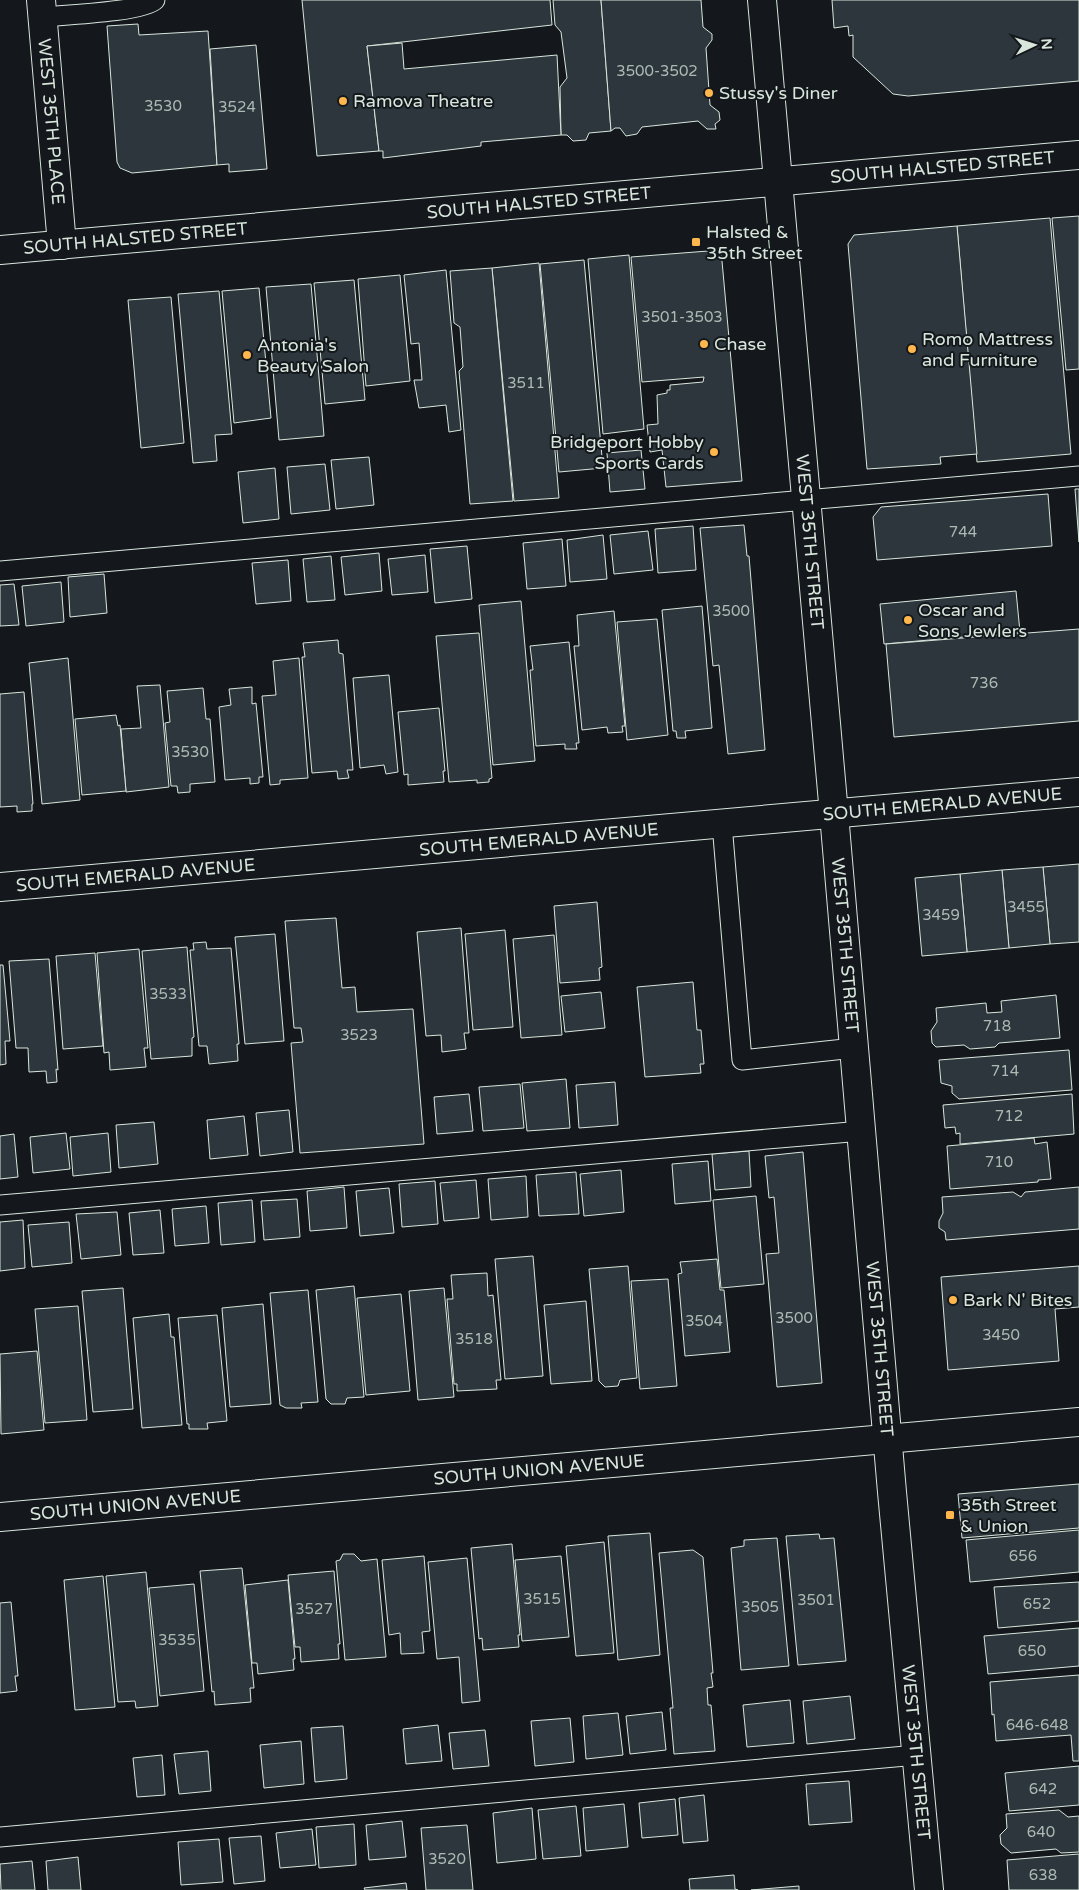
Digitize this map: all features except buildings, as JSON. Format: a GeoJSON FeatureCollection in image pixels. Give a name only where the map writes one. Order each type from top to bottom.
{"type":"FeatureCollection","features":[{"type":"Feature","properties":{"kind":"main road","name":"WEST 35TH STREET"},"geometry":{"type":"LineString","coordinates":[[762,0],[929,1890]]}},
{"type":"Feature","properties":{"kind":"main road","name":"WEST 35TH PLACE"},"geometry":{"type":"LineString","coordinates":[[42,9],[62,245]]}},
{"type":"Feature","properties":{"kind":"main road","name":"SOUTH HALSTED STREET"},"geometry":{"type":"LineString","coordinates":[[0,250],[1079,155]]}},
{"type":"Feature","properties":{"kind":"main road","name":"SOUTH EMERALD AVENUE"},"geometry":{"type":"LineString","coordinates":[[0,887],[1079,792]]}},
{"type":"Feature","properties":{"kind":"main road","name":"SOUTH UNION AVENUE"},"geometry":{"type":"LineString","coordinates":[[0,1517],[1079,1422]]}},
{"type":"Feature","properties":{"kind":"lane"},"geometry":{"type":"LineString","coordinates":[[42,9],[134,8],[152,3],[155,0]]}},
{"type":"Feature","properties":{"kind":"lane"},"geometry":{"type":"LineString","coordinates":[[0,571],[1079,476]]}},
{"type":"Feature","properties":{"kind":"lane"},"geometry":{"type":"LineString","coordinates":[[722,824],[742,1060],[854,1048]]}},
{"type":"Feature","properties":{"kind":"lane"},"geometry":{"type":"LineString","coordinates":[[0,1204],[862,1131]]}},
{"type":"Feature","properties":{"kind":"lane"},"geometry":{"type":"LineString","coordinates":[[0,1837],[917,1755]]}},
{"type":"Feature","properties":{"kind":"place","name":"Stussy's Diner"},"geometry":{"type":"Point","coordinates":[709,93]}},
{"type":"Feature","properties":{"kind":"place","name":"Ramova Theatre"},"geometry":{"type":"Point","coordinates":[343,101]}},
{"type":"Feature","properties":{"kind":"place","name":"Halsted & 35th Street"},"geometry":{"type":"Point","coordinates":[696,242]}},
{"type":"Feature","properties":{"kind":"place","name":"Chase"},"geometry":{"type":"Point","coordinates":[704,344]}},
{"type":"Feature","properties":{"kind":"place","name":"Romo Mattress and Furniture"},"geometry":{"type":"Point","coordinates":[912,349]}},
{"type":"Feature","properties":{"kind":"place","name":"Antonia's Beauty Salon"},"geometry":{"type":"Point","coordinates":[247,355]}},
{"type":"Feature","properties":{"kind":"place","name":"Bridgeport Hobby Sports Cards"},"geometry":{"type":"Point","coordinates":[714,452]}},
{"type":"Feature","properties":{"kind":"place","name":"Oscar and Sons Jewlers"},"geometry":{"type":"Point","coordinates":[908,620]}},
{"type":"Feature","properties":{"kind":"place","name":"Bark N' Bites"},"geometry":{"type":"Point","coordinates":[953,1300]}},
{"type":"Feature","properties":{"kind":"place","name":"35th Street & Union"},"geometry":{"type":"Point","coordinates":[950,1515]}}]}
